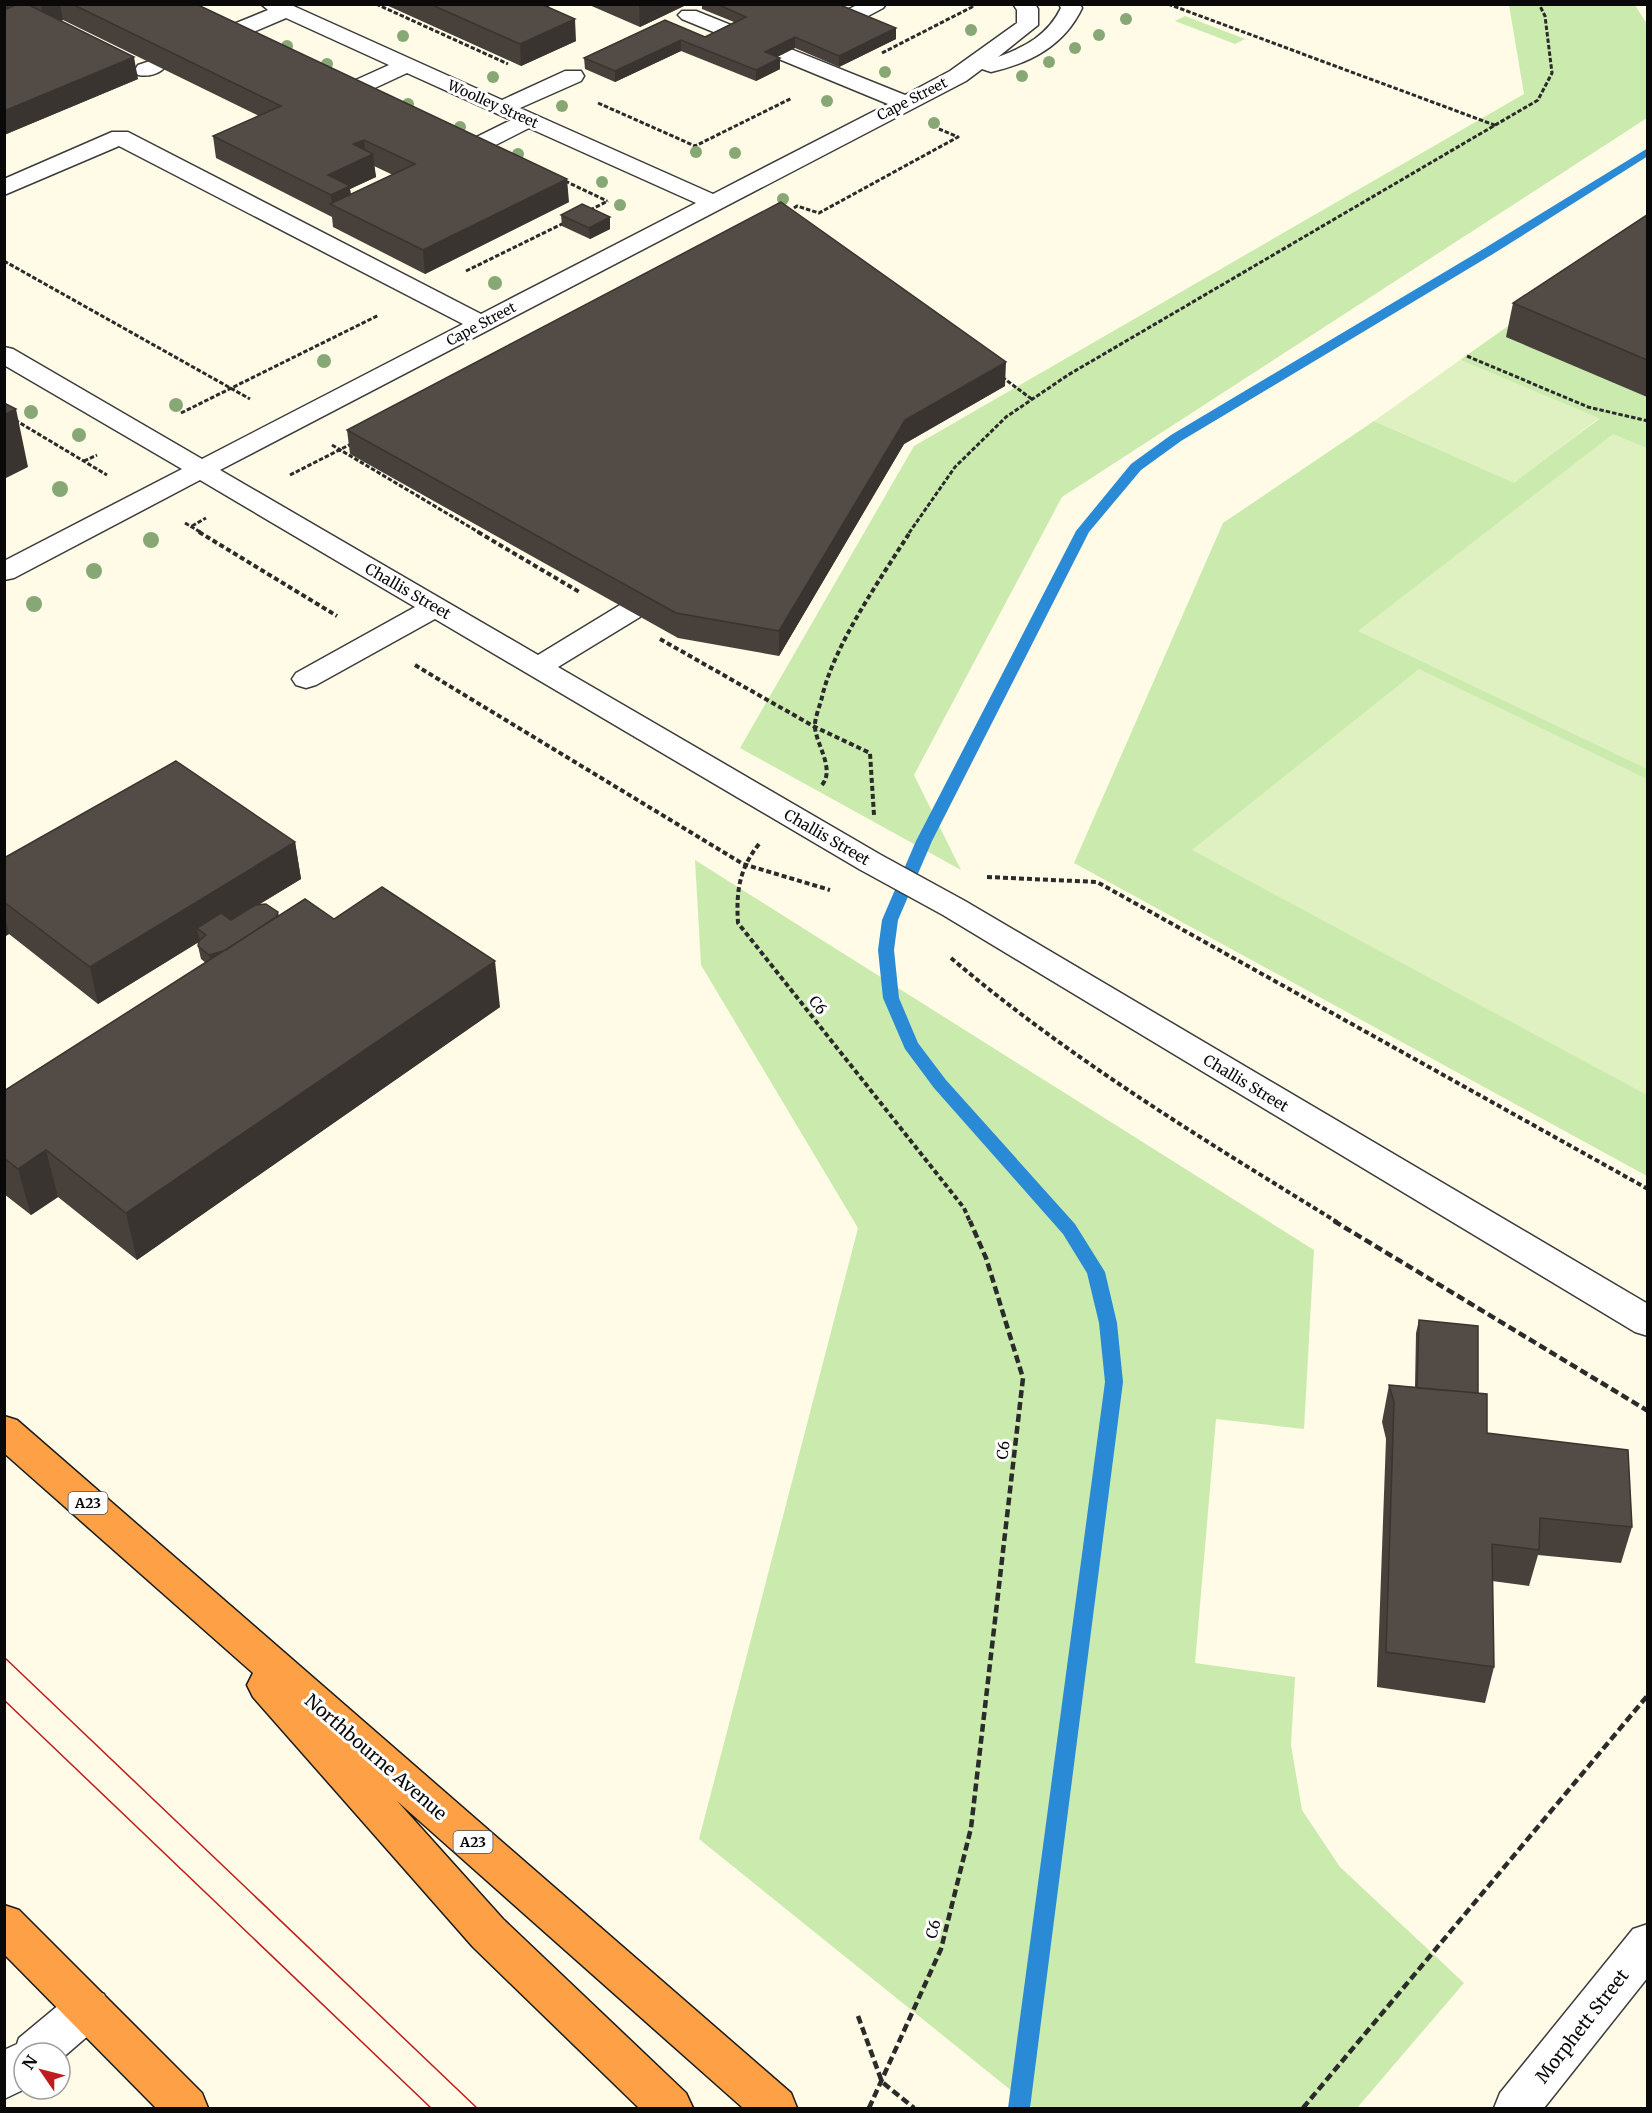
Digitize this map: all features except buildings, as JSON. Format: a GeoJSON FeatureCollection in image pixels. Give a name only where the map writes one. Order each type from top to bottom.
{"type":"FeatureCollection","features":[{"type":"Feature","properties":{"kind":"highway","name":"Northbourne Avenue"},"geometry":{"type":"LineString","coordinates":[[4,1430],[775,2109]]}},
{"type":"Feature","properties":{"kind":"highway"},"geometry":{"type":"LineString","coordinates":[[171,1576],[488,1933],[582,2021],[670,2109]]}},
{"type":"Feature","properties":{"kind":"highway"},"geometry":{"type":"LineString","coordinates":[[5,1924],[186,2109]]}},
{"type":"Feature","properties":{"kind":"street"},"geometry":{"type":"LineString","coordinates":[[711,4],[689,15],[905,103]]}},
{"type":"Feature","properties":{"kind":"street"},"geometry":{"type":"LineString","coordinates":[[780,52],[876,4]]}},
{"type":"Feature","properties":{"kind":"street","name":"Cape Street"},"geometry":{"type":"LineString","coordinates":[[4,572],[958,76],[1027,25],[1028,9],[1023,4]]}},
{"type":"Feature","properties":{"kind":"street","name":"Cape Street"},"geometry":{"type":"LineString","coordinates":[[958,76],[1021,57],[1055,36],[1067,22],[1072,8],[1069,4]]}},
{"type":"Feature","properties":{"kind":"street"},"geometry":{"type":"LineString","coordinates":[[222,37],[278,8]]}},
{"type":"Feature","properties":{"kind":"street","name":"Woolley Street"},"geometry":{"type":"LineString","coordinates":[[278,8],[714,203]]}},
{"type":"Feature","properties":{"kind":"street"},"geometry":{"type":"LineString","coordinates":[[306,112],[407,65]]}},
{"type":"Feature","properties":{"kind":"street"},"geometry":{"type":"LineString","coordinates":[[502,108],[573,76]]}},
{"type":"Feature","properties":{"kind":"street"},"geometry":{"type":"LineString","coordinates":[[425,171],[529,120]]}},
{"type":"Feature","properties":{"kind":"street"},"geometry":{"type":"LineString","coordinates":[[4,188],[120,137],[482,324]]}},
{"type":"Feature","properties":{"kind":"street","name":"Challis Street"},"geometry":{"type":"LineString","coordinates":[[4,354],[870,862],[954,908],[1647,1322]]}},
{"type":"Feature","properties":{"kind":"street"},"geometry":{"type":"LineString","coordinates":[[306,679],[435,607]]}},
{"type":"Feature","properties":{"kind":"street"},"geometry":{"type":"LineString","coordinates":[[538,667],[625,614]]}},
{"type":"Feature","properties":{"kind":"street","name":"Morphett Street"},"geometry":{"type":"LineString","coordinates":[[1516,2109],[1647,1943]]}},
{"type":"Feature","properties":{"kind":"street"},"geometry":{"type":"LineString","coordinates":[[48,2041],[88,2008]]}},
{"type":"Feature","properties":{"kind":"path"},"geometry":{"type":"LineString","coordinates":[[1168,4],[1497,127]]}},
{"type":"Feature","properties":{"kind":"path"},"geometry":{"type":"LineString","coordinates":[[816,793],[826,780],[826,766],[815,727],[826,680],[867,600],[916,522],[955,467],[1006,417],[1078,369],[1497,127],[1538,100],[1552,73],[1545,16],[1539,4]]}},
{"type":"Feature","properties":{"kind":"path"},"geometry":{"type":"LineString","coordinates":[[789,210],[797,206]]}},
{"type":"Feature","properties":{"kind":"path"},"geometry":{"type":"LineString","coordinates":[[4,261],[340,450],[625,614],[815,727],[870,753],[874,825]]}},
{"type":"Feature","properties":{"kind":"path"},"geometry":{"type":"LineString","coordinates":[[1467,356],[1588,407],[1647,421]]}},
{"type":"Feature","properties":{"kind":"path"},"geometry":{"type":"LineString","coordinates":[[996,372],[1033,400]]}},
{"type":"Feature","properties":{"kind":"path"},"geometry":{"type":"LineString","coordinates":[[340,450],[361,439]]}},
{"type":"Feature","properties":{"kind":"path"},"geometry":{"type":"LineString","coordinates":[[743,864],[836,891]]}},
{"type":"Feature","properties":{"kind":"path","name":"C6"},"geometry":{"type":"LineString","coordinates":[[743,864],[736,894],[738,923],[964,1208],[986,1258],[1023,1378],[971,1828],[940,1949],[869,2109]]}},
{"type":"Feature","properties":{"kind":"path"},"geometry":{"type":"LineString","coordinates":[[979,876],[1096,882],[1647,1189]]}},
{"type":"Feature","properties":{"kind":"path"},"geometry":{"type":"LineString","coordinates":[[947,954],[996,998],[1126,1090],[1335,1222],[1647,1411]]}},
{"type":"Feature","properties":{"kind":"path"},"geometry":{"type":"LineString","coordinates":[[1303,2109],[1647,1695]]}},
{"type":"Feature","properties":{"kind":"path"},"geometry":{"type":"LineString","coordinates":[[858,2016],[882,2082],[914,2109]]}},
{"type":"Feature","properties":{"kind":"green space"},"geometry":{"type":"Polygon","coordinates":[[[1509,5],[1635,5],[1647,24],[1647,118],[1062,497],[914,775],[961,870],[740,748],[914,446],[1524,94],[1509,5]]]}},
{"type":"Feature","properties":{"kind":"green space"},"geometry":{"type":"Polygon","coordinates":[[[1185,16],[1245,39],[1235,44],[1175,21],[1185,16]]]}},
{"type":"Feature","properties":{"kind":"green space"},"geometry":{"type":"Polygon","coordinates":[[[1511,324],[1507,337],[1647,397],[1647,1176],[1074,863],[1223,523],[1374,421],[1514,482],[1599,419],[1460,360],[1511,324]]]}},
{"type":"Feature","properties":{"kind":"green space"},"geometry":{"type":"Polygon","coordinates":[[[1460,360],[1599,418],[1514,483],[1374,421],[1460,360]]]}},
{"type":"Feature","properties":{"kind":"green space"},"geometry":{"type":"Polygon","coordinates":[[[1613,434],[1647,448],[1647,769],[1358,631],[1613,434]]]}},
{"type":"Feature","properties":{"kind":"green space"},"geometry":{"type":"Polygon","coordinates":[[[1419,669],[1647,779],[1647,1095],[1192,850],[1419,669]]]}},
{"type":"Feature","properties":{"kind":"green space"},"geometry":{"type":"Polygon","coordinates":[[[695,860],[1314,1250],[1304,1429],[1216,1419],[1195,1663],[1295,1677],[1291,1745],[1302,1810],[1340,1867],[1464,1983],[1357,2108],[1033,2108],[699,1839],[858,1228],[701,965],[695,860]]]}},
{"type":"Feature","properties":{"kind":"waterway"},"geometry":{"type":"LineString","coordinates":[[1019,2108],[1114,1382],[1108,1323],[1096,1272],[1069,1229],[940,1084],[911,1045],[891,998],[886,950],[890,920],[924,841],[1083,531],[1136,467],[1176,438],[1489,251],[1648,151]]}},
{"type":"Feature","properties":{"kind":"tram line"},"geometry":{"type":"LineString","coordinates":[[4,1657],[477,2108]]}},
{"type":"Feature","properties":{"kind":"tram line"},"geometry":{"type":"LineString","coordinates":[[4,1700],[431,2108]]}}]}
